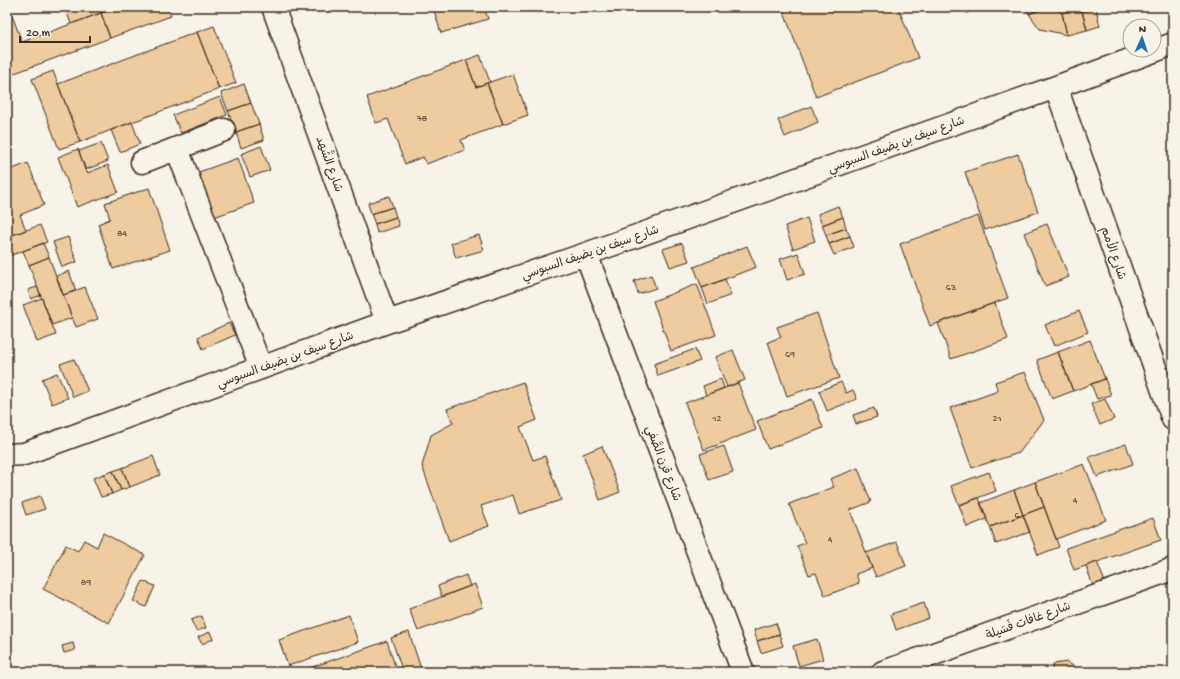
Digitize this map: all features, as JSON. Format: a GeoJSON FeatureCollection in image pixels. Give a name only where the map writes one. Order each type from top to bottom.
{"type":"FeatureCollection","features":[{"type":"Feature","properties":{"kind":"street","name":"شارع الشَّهد"},"geometry":{"type":"LineString","coordinates":[[273,7],[387,322]]}},
{"type":"Feature","properties":{"kind":"street","name":"شارع سيف بن يضيف السبوسي"},"geometry":{"type":"LineString","coordinates":[[7,455],[24,454],[387,322],[586,254],[1173,44]]}},
{"type":"Feature","properties":{"kind":"street","name":"شارع الأمم"},"geometry":{"type":"LineString","coordinates":[[1056,87],[1173,419]]}},
{"type":"Feature","properties":{"kind":"street"},"geometry":{"type":"LineString","coordinates":[[142,162],[224,130]]}},
{"type":"Feature","properties":{"kind":"street"},"geometry":{"type":"LineString","coordinates":[[177,149],[261,368]]}},
{"type":"Feature","properties":{"kind":"street","name":"شارع قرن الصَّفي"},"geometry":{"type":"LineString","coordinates":[[586,254],[742,672]]}},
{"type":"Feature","properties":{"kind":"street","name":"شارع غافات فَسَيلة"},"geometry":{"type":"LineString","coordinates":[[883,672],[1173,569]]}},
{"type":"Feature","properties":{"kind":"building"},"geometry":{"type":"Polygon","coordinates":[[[7,7],[9,7],[22,42],[101,13],[110,38],[12,74],[7,61],[7,7]]]}},
{"type":"Feature","properties":{"kind":"building"},"geometry":{"type":"Polygon","coordinates":[[[65,7],[117,7],[71,24],[65,7]]]}},
{"type":"Feature","properties":{"kind":"building"},"geometry":{"type":"Polygon","coordinates":[[[117,7],[167,7],[171,16],[110,38],[101,13],[117,7]]]}},
{"type":"Feature","properties":{"kind":"building"},"geometry":{"type":"Polygon","coordinates":[[[433,7],[484,7],[488,19],[441,33],[433,7]]]}},
{"type":"Feature","properties":{"kind":"building"},"geometry":{"type":"Polygon","coordinates":[[[782,7],[898,7],[918,58],[816,97],[782,7]]]}},
{"type":"Feature","properties":{"kind":"building"},"geometry":{"type":"Polygon","coordinates":[[[965,7],[983,7],[967,13],[965,7]]]}},
{"type":"Feature","properties":{"kind":"building"},"geometry":{"type":"Polygon","coordinates":[[[1026,7],[1047,7],[1029,14],[1026,7]]]}},
{"type":"Feature","properties":{"kind":"building"},"geometry":{"type":"Polygon","coordinates":[[[1047,7],[1054,7],[1062,13],[1067,35],[1040,29],[1029,14],[1047,7]]]}},
{"type":"Feature","properties":{"kind":"building"},"geometry":{"type":"Polygon","coordinates":[[[1081,8],[1087,30],[1067,35],[1062,13],[1081,8]]]}},
{"type":"Feature","properties":{"kind":"building"},"geometry":{"type":"Polygon","coordinates":[[[1096,8],[1100,26],[1087,30],[1082,11],[1096,8]]]}},
{"type":"Feature","properties":{"kind":"building"},"geometry":{"type":"Polygon","coordinates":[[[214,26],[236,83],[219,89],[197,32],[214,26]]]}},
{"type":"Feature","properties":{"kind":"building"},"geometry":{"type":"Polygon","coordinates":[[[197,32],[219,89],[80,142],[58,84],[197,32]]]}},
{"type":"Feature","properties":{"kind":"building"},"geometry":{"type":"Polygon","coordinates":[[[480,55],[490,82],[476,87],[466,60],[480,55]]]}},
{"type":"Feature","properties":{"kind":"building"},"geometry":{"type":"Polygon","coordinates":[[[466,60],[476,87],[487,83],[503,124],[461,140],[465,150],[426,164],[423,157],[405,164],[388,119],[376,123],[367,97],[466,60]]]}},
{"type":"Feature","properties":{"kind":"building"},"geometry":{"type":"Polygon","coordinates":[[[53,71],[80,142],[59,149],[32,79],[53,71]]]}},
{"type":"Feature","properties":{"kind":"building"},"geometry":{"type":"Polygon","coordinates":[[[513,74],[528,115],[503,124],[487,83],[513,74]]]}},
{"type":"Feature","properties":{"kind":"building"},"geometry":{"type":"Polygon","coordinates":[[[244,84],[251,103],[228,111],[221,93],[244,84]]]}},
{"type":"Feature","properties":{"kind":"building"},"geometry":{"type":"Polygon","coordinates":[[[220,97],[227,115],[181,133],[173,115],[220,97]]]}},
{"type":"Feature","properties":{"kind":"building"},"geometry":{"type":"Polygon","coordinates":[[[251,103],[259,124],[236,132],[228,111],[251,103]]]}},
{"type":"Feature","properties":{"kind":"building"},"geometry":{"type":"Polygon","coordinates":[[[811,106],[818,122],[785,137],[778,120],[811,106]]]}},
{"type":"Feature","properties":{"kind":"building"},"geometry":{"type":"Polygon","coordinates":[[[132,122],[140,144],[120,152],[111,130],[132,122]]]}},
{"type":"Feature","properties":{"kind":"building"},"geometry":{"type":"Polygon","coordinates":[[[259,124],[264,140],[241,148],[236,132],[259,124]]]}},
{"type":"Feature","properties":{"kind":"building"},"geometry":{"type":"Polygon","coordinates":[[[101,143],[108,161],[85,170],[79,151],[101,143]]]}},
{"type":"Feature","properties":{"kind":"building"},"geometry":{"type":"Polygon","coordinates":[[[261,146],[270,170],[250,177],[241,154],[261,146]]]}},
{"type":"Feature","properties":{"kind":"building"},"geometry":{"type":"Polygon","coordinates":[[[78,149],[87,173],[108,165],[118,192],[77,207],[58,157],[78,149]]]}},
{"type":"Feature","properties":{"kind":"building"},"geometry":{"type":"Polygon","coordinates":[[[1018,154],[1038,212],[985,230],[965,172],[1018,154]]]}},
{"type":"Feature","properties":{"kind":"building"},"geometry":{"type":"Polygon","coordinates":[[[238,158],[254,203],[211,218],[196,173],[238,158]]]}},
{"type":"Feature","properties":{"kind":"building"},"geometry":{"type":"Polygon","coordinates":[[[28,163],[44,205],[20,215],[26,230],[7,237],[7,171],[28,163]]]}},
{"type":"Feature","properties":{"kind":"building"},"geometry":{"type":"Polygon","coordinates":[[[149,188],[170,250],[113,269],[98,224],[110,219],[105,203],[149,188]]]}},
{"type":"Feature","properties":{"kind":"building"},"geometry":{"type":"Polygon","coordinates":[[[389,196],[393,207],[371,214],[368,203],[389,196]]]}},
{"type":"Feature","properties":{"kind":"building"},"geometry":{"type":"Polygon","coordinates":[[[838,206],[843,217],[822,225],[818,214],[838,206]]]}},
{"type":"Feature","properties":{"kind":"building"},"geometry":{"type":"Polygon","coordinates":[[[393,207],[396,217],[375,224],[371,214],[393,207]]]}},
{"type":"Feature","properties":{"kind":"building"},"geometry":{"type":"Polygon","coordinates":[[[978,216],[1008,298],[930,326],[900,244],[978,216]]]}},
{"type":"Feature","properties":{"kind":"building"},"geometry":{"type":"Polygon","coordinates":[[[396,217],[399,226],[377,233],[375,224],[396,217]]]}},
{"type":"Feature","properties":{"kind":"building"},"geometry":{"type":"Polygon","coordinates":[[[843,217],[846,228],[826,235],[822,225],[843,217]]]}},
{"type":"Feature","properties":{"kind":"building"},"geometry":{"type":"Polygon","coordinates":[[[807,218],[815,241],[793,249],[785,226],[807,218]]]}},
{"type":"Feature","properties":{"kind":"building"},"geometry":{"type":"Polygon","coordinates":[[[1047,224],[1069,277],[1045,286],[1024,233],[1047,224]]]}},
{"type":"Feature","properties":{"kind":"building"},"geometry":{"type":"Polygon","coordinates":[[[40,225],[47,242],[9,256],[7,251],[7,237],[40,225]]]}},
{"type":"Feature","properties":{"kind":"building"},"geometry":{"type":"Polygon","coordinates":[[[846,228],[850,236],[829,244],[826,235],[846,228]]]}},
{"type":"Feature","properties":{"kind":"building"},"geometry":{"type":"Polygon","coordinates":[[[479,235],[484,250],[456,258],[451,243],[479,235]]]}},
{"type":"Feature","properties":{"kind":"building"},"geometry":{"type":"Polygon","coordinates":[[[850,236],[854,247],[834,255],[829,244],[850,236]]]}},
{"type":"Feature","properties":{"kind":"building"},"geometry":{"type":"Polygon","coordinates":[[[68,237],[77,262],[62,267],[53,242],[68,237]]]}},
{"type":"Feature","properties":{"kind":"building"},"geometry":{"type":"Polygon","coordinates":[[[43,243],[49,257],[29,265],[23,251],[43,243]]]}},
{"type":"Feature","properties":{"kind":"building"},"geometry":{"type":"Polygon","coordinates":[[[682,243],[689,261],[670,267],[663,249],[682,243]]]}},
{"type":"Feature","properties":{"kind":"building"},"geometry":{"type":"Polygon","coordinates":[[[747,246],[756,267],[702,288],[694,267],[747,246]]]}},
{"type":"Feature","properties":{"kind":"building"},"geometry":{"type":"Polygon","coordinates":[[[798,253],[805,274],[787,280],[780,259],[798,253]]]}},
{"type":"Feature","properties":{"kind":"building"},"geometry":{"type":"Polygon","coordinates":[[[49,257],[72,318],[52,325],[29,265],[49,257]]]}},
{"type":"Feature","properties":{"kind":"building"},"geometry":{"type":"Polygon","coordinates":[[[69,271],[76,291],[63,295],[56,276],[69,271]]]}},
{"type":"Feature","properties":{"kind":"building"},"geometry":{"type":"Polygon","coordinates":[[[651,275],[656,288],[638,294],[634,281],[651,275]]]}},
{"type":"Feature","properties":{"kind":"building"},"geometry":{"type":"Polygon","coordinates":[[[725,279],[731,295],[708,304],[702,288],[725,279]]]}},
{"type":"Feature","properties":{"kind":"building"},"geometry":{"type":"Polygon","coordinates":[[[697,284],[716,335],[671,351],[653,301],[697,284]]]}},
{"type":"Feature","properties":{"kind":"building"},"geometry":{"type":"Polygon","coordinates":[[[37,287],[41,295],[31,299],[28,290],[37,287]]]}},
{"type":"Feature","properties":{"kind":"building"},"geometry":{"type":"Polygon","coordinates":[[[85,287],[98,319],[76,327],[63,295],[85,287]]]}},
{"type":"Feature","properties":{"kind":"building"},"geometry":{"type":"Polygon","coordinates":[[[42,298],[56,335],[37,342],[23,305],[42,298]]]}},
{"type":"Feature","properties":{"kind":"building"},"geometry":{"type":"Polygon","coordinates":[[[995,303],[1008,339],[951,359],[938,323],[995,303]]]}},
{"type":"Feature","properties":{"kind":"building"},"geometry":{"type":"Polygon","coordinates":[[[1079,311],[1088,332],[1054,346],[1045,325],[1079,311]]]}},
{"type":"Feature","properties":{"kind":"building"},"geometry":{"type":"Polygon","coordinates":[[[817,313],[839,378],[787,396],[768,342],[781,337],[777,327],[817,313]]]}},
{"type":"Feature","properties":{"kind":"building"},"geometry":{"type":"Polygon","coordinates":[[[229,323],[235,335],[203,349],[198,337],[229,323]]]}},
{"type":"Feature","properties":{"kind":"building"},"geometry":{"type":"Polygon","coordinates":[[[1090,340],[1105,379],[1073,391],[1058,352],[1090,340]]]}},
{"type":"Feature","properties":{"kind":"building"},"geometry":{"type":"Polygon","coordinates":[[[695,349],[700,361],[658,376],[654,364],[695,349]]]}},
{"type":"Feature","properties":{"kind":"building"},"geometry":{"type":"Polygon","coordinates":[[[733,350],[745,380],[727,387],[715,357],[733,350]]]}},
{"type":"Feature","properties":{"kind":"building"},"geometry":{"type":"Polygon","coordinates":[[[1058,352],[1073,391],[1052,399],[1037,360],[1058,352]]]}},
{"type":"Feature","properties":{"kind":"building"},"geometry":{"type":"Polygon","coordinates":[[[74,359],[88,391],[73,397],[60,364],[74,359]]]}},
{"type":"Feature","properties":{"kind":"building"},"geometry":{"type":"Polygon","coordinates":[[[1025,372],[1044,420],[1019,453],[972,468],[950,408],[998,391],[995,382],[1025,372]]]}},
{"type":"Feature","properties":{"kind":"building"},"geometry":{"type":"Polygon","coordinates":[[[57,373],[68,398],[52,404],[42,379],[57,373]]]}},
{"type":"Feature","properties":{"kind":"building"},"geometry":{"type":"Polygon","coordinates":[[[721,379],[724,388],[706,395],[703,386],[721,379]]]}},
{"type":"Feature","properties":{"kind":"building"},"geometry":{"type":"Polygon","coordinates":[[[1105,379],[1111,395],[1097,399],[1091,384],[1105,379]]]}},
{"type":"Feature","properties":{"kind":"building"},"geometry":{"type":"Polygon","coordinates":[[[523,382],[537,420],[520,427],[533,460],[545,456],[561,500],[519,514],[513,495],[481,506],[489,526],[449,541],[422,466],[431,435],[453,423],[447,409],[523,382]]]}},
{"type":"Feature","properties":{"kind":"building"},"geometry":{"type":"Polygon","coordinates":[[[841,382],[846,393],[853,390],[857,399],[827,411],[819,391],[841,382]]]}},
{"type":"Feature","properties":{"kind":"building"},"geometry":{"type":"Polygon","coordinates":[[[738,383],[756,430],[704,450],[685,403],[738,383]]]}},
{"type":"Feature","properties":{"kind":"building"},"geometry":{"type":"Polygon","coordinates":[[[812,399],[823,428],[768,449],[757,421],[812,399]]]}},
{"type":"Feature","properties":{"kind":"building"},"geometry":{"type":"Polygon","coordinates":[[[1105,399],[1114,419],[1100,425],[1091,404],[1105,399]]]}},
{"type":"Feature","properties":{"kind":"building"},"geometry":{"type":"Polygon","coordinates":[[[874,408],[877,417],[856,424],[853,415],[874,408]]]}},
{"type":"Feature","properties":{"kind":"building"},"geometry":{"type":"Polygon","coordinates":[[[1126,444],[1133,464],[1097,477],[1089,457],[1126,444]]]}},
{"type":"Feature","properties":{"kind":"building"},"geometry":{"type":"Polygon","coordinates":[[[602,446],[620,492],[600,500],[583,454],[602,446]]]}},
{"type":"Feature","properties":{"kind":"building"},"geometry":{"type":"Polygon","coordinates":[[[724,446],[733,472],[709,480],[700,454],[724,446]]]}},
{"type":"Feature","properties":{"kind":"building"},"geometry":{"type":"Polygon","coordinates":[[[153,456],[160,475],[130,487],[122,468],[153,456]]]}},
{"type":"Feature","properties":{"kind":"building"},"geometry":{"type":"Polygon","coordinates":[[[1084,464],[1106,520],[1056,539],[1035,482],[1084,464]]]}},
{"type":"Feature","properties":{"kind":"building"},"geometry":{"type":"Polygon","coordinates":[[[122,468],[130,487],[121,490],[113,471],[122,468]]]}},
{"type":"Feature","properties":{"kind":"building"},"geometry":{"type":"Polygon","coordinates":[[[858,468],[871,502],[850,510],[872,568],[856,574],[859,583],[825,596],[816,573],[809,575],[797,546],[805,543],[789,504],[834,487],[830,479],[858,468]]]}},
{"type":"Feature","properties":{"kind":"building"},"geometry":{"type":"Polygon","coordinates":[[[113,471],[121,490],[112,494],[104,474],[113,471]]]}},
{"type":"Feature","properties":{"kind":"building"},"geometry":{"type":"Polygon","coordinates":[[[989,472],[996,491],[959,505],[951,486],[989,472]]]}},
{"type":"Feature","properties":{"kind":"building"},"geometry":{"type":"Polygon","coordinates":[[[104,474],[112,494],[101,497],[93,478],[104,474]]]}},
{"type":"Feature","properties":{"kind":"building"},"geometry":{"type":"Polygon","coordinates":[[[1035,482],[1044,507],[1023,515],[1014,490],[1035,482]]]}},
{"type":"Feature","properties":{"kind":"building"},"geometry":{"type":"Polygon","coordinates":[[[1014,490],[1023,515],[990,527],[980,503],[1014,490]]]}},
{"type":"Feature","properties":{"kind":"building"},"geometry":{"type":"Polygon","coordinates":[[[40,496],[45,509],[26,515],[22,503],[40,496]]]}},
{"type":"Feature","properties":{"kind":"building"},"geometry":{"type":"Polygon","coordinates":[[[979,498],[987,519],[967,527],[959,505],[979,498]]]}},
{"type":"Feature","properties":{"kind":"building"},"geometry":{"type":"Polygon","coordinates":[[[1044,507],[1059,547],[1038,555],[1023,515],[1044,507]]]}},
{"type":"Feature","properties":{"kind":"building"},"geometry":{"type":"Polygon","coordinates":[[[1023,515],[1030,532],[996,544],[990,527],[1023,515]]]}},
{"type":"Feature","properties":{"kind":"building"},"geometry":{"type":"Polygon","coordinates":[[[1153,518],[1161,540],[1074,570],[1066,548],[1153,518]]]}},
{"type":"Feature","properties":{"kind":"building"},"geometry":{"type":"Polygon","coordinates":[[[103,533],[145,555],[109,623],[43,589],[66,545],[78,551],[84,540],[97,547],[103,533]]]}},
{"type":"Feature","properties":{"kind":"building"},"geometry":{"type":"Polygon","coordinates":[[[897,542],[906,566],[876,577],[866,553],[897,542]]]}},
{"type":"Feature","properties":{"kind":"building"},"geometry":{"type":"Polygon","coordinates":[[[1097,562],[1105,582],[1093,586],[1086,566],[1097,562]]]}},
{"type":"Feature","properties":{"kind":"building"},"geometry":{"type":"Polygon","coordinates":[[[466,575],[470,586],[442,597],[438,586],[466,575]]]}},
{"type":"Feature","properties":{"kind":"building"},"geometry":{"type":"Polygon","coordinates":[[[143,581],[155,586],[146,607],[133,601],[143,581]]]}},
{"type":"Feature","properties":{"kind":"building"},"geometry":{"type":"Polygon","coordinates":[[[475,584],[483,607],[418,631],[409,609],[475,584]]]}},
{"type":"Feature","properties":{"kind":"building"},"geometry":{"type":"Polygon","coordinates":[[[924,603],[929,618],[896,630],[891,614],[924,603]]]}},
{"type":"Feature","properties":{"kind":"building"},"geometry":{"type":"Polygon","coordinates":[[[349,615],[358,642],[288,666],[279,640],[349,615]]]}},
{"type":"Feature","properties":{"kind":"building"},"geometry":{"type":"Polygon","coordinates":[[[202,616],[206,628],[196,631],[191,620],[202,616]]]}},
{"type":"Feature","properties":{"kind":"building"},"geometry":{"type":"Polygon","coordinates":[[[776,623],[780,634],[757,641],[754,630],[776,623]]]}},
{"type":"Feature","properties":{"kind":"building"},"geometry":{"type":"Polygon","coordinates":[[[210,632],[213,639],[202,644],[198,637],[210,632]]]}},
{"type":"Feature","properties":{"kind":"building"},"geometry":{"type":"Polygon","coordinates":[[[409,632],[422,672],[403,672],[391,638],[409,632]]]}},
{"type":"Feature","properties":{"kind":"building"},"geometry":{"type":"Polygon","coordinates":[[[779,634],[783,646],[761,653],[757,641],[779,634]]]}},
{"type":"Feature","properties":{"kind":"building"},"geometry":{"type":"Polygon","coordinates":[[[817,639],[823,659],[799,666],[793,646],[817,639]]]}},
{"type":"Feature","properties":{"kind":"building"},"geometry":{"type":"Polygon","coordinates":[[[387,641],[397,672],[298,672],[387,641]]]}},
{"type":"Feature","properties":{"kind":"building"},"geometry":{"type":"Polygon","coordinates":[[[73,643],[75,650],[64,653],[62,646],[73,643]]]}},
{"type":"Feature","properties":{"kind":"building"},"geometry":{"type":"Polygon","coordinates":[[[1067,662],[1079,670],[1079,672],[1050,672],[1054,664],[1067,662]]]}}]}
